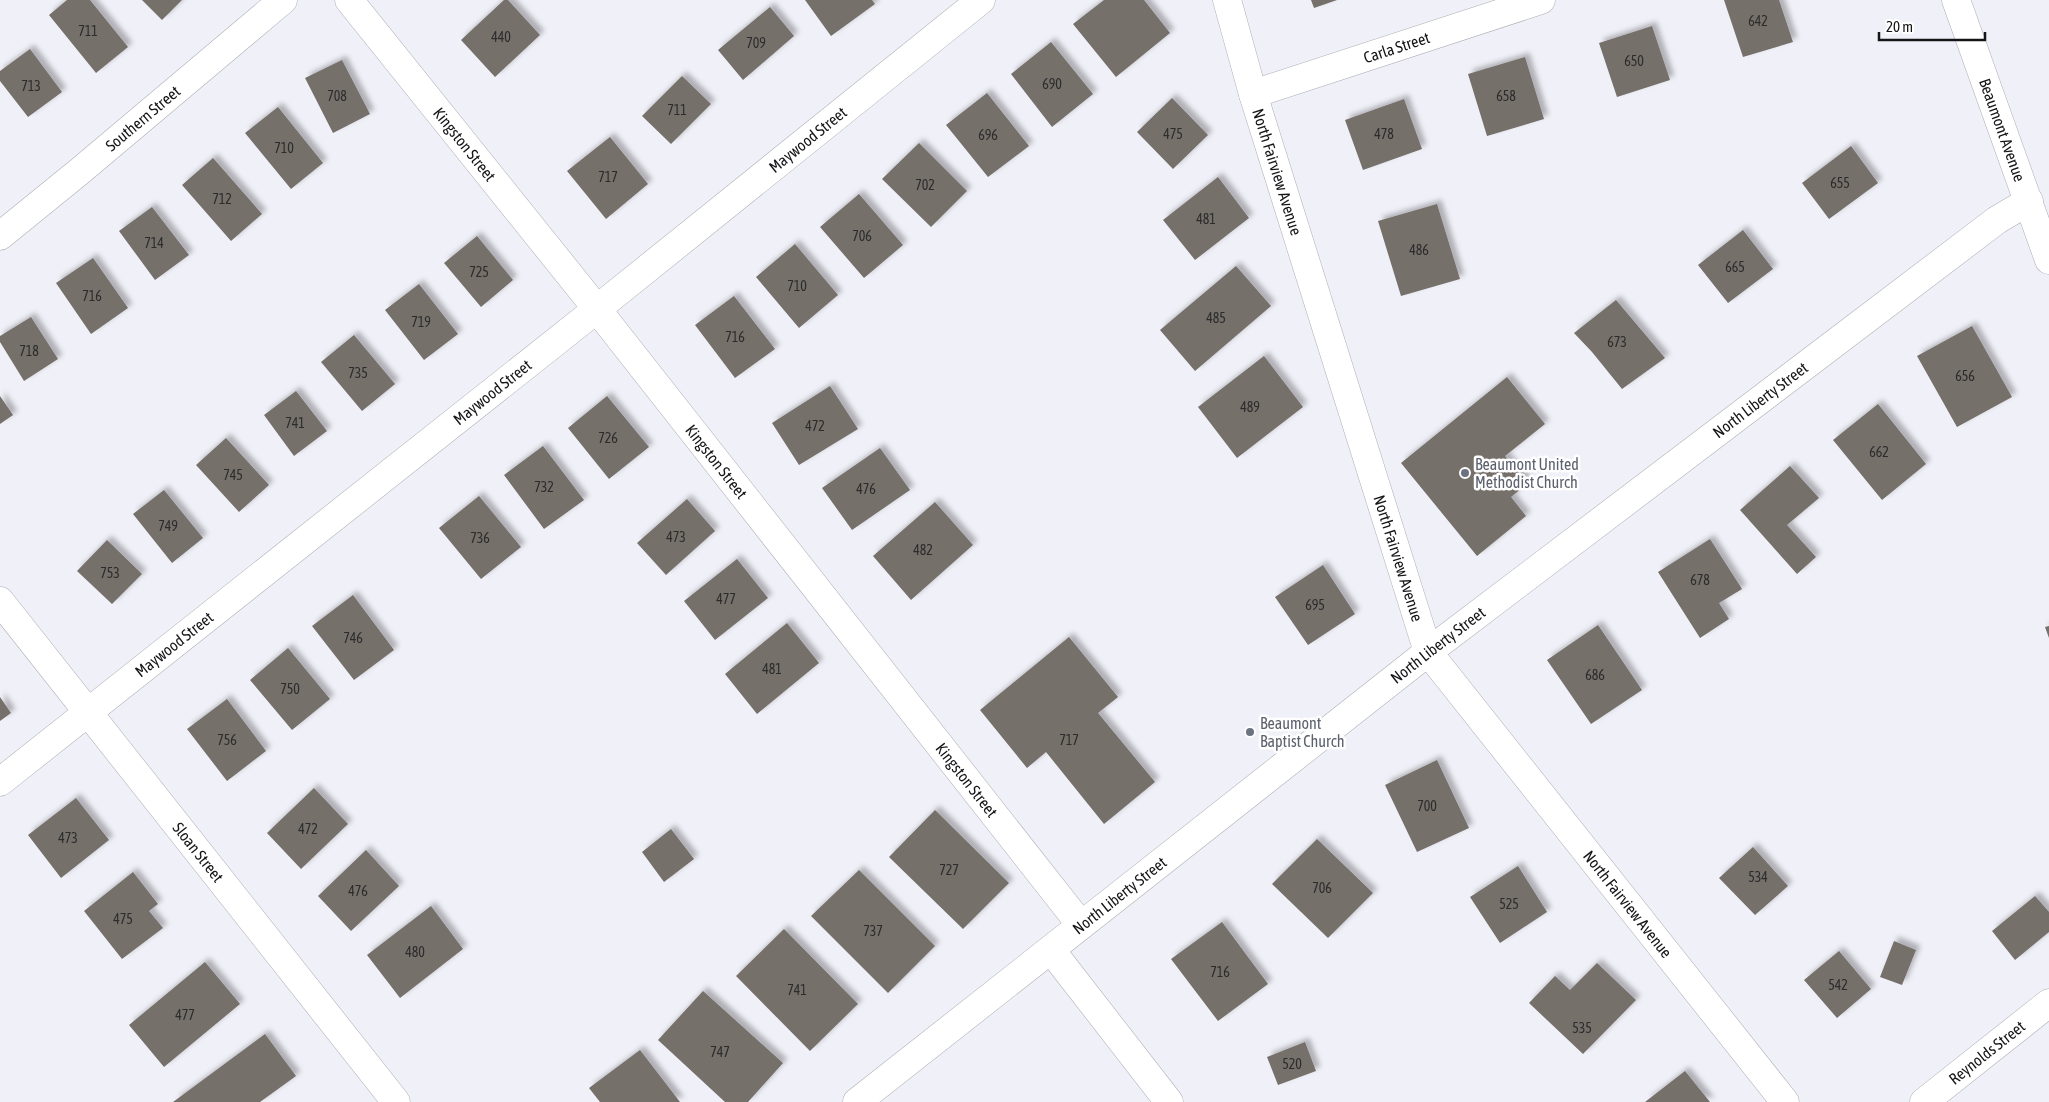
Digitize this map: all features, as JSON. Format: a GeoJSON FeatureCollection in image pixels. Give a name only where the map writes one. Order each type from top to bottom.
{"type":"FeatureCollection","features":[{"type":"Feature","properties":{"kind":"street","name":"Southern Street"},"geometry":{"type":"LineString","coordinates":[[0,236],[284,0]]}},
{"type":"Feature","properties":{"kind":"street","name":"Kingston Street"},"geometry":{"type":"LineString","coordinates":[[349,0],[597,309],[1082,926]]}},
{"type":"Feature","properties":{"kind":"street","name":"Maywood Street"},"geometry":{"type":"LineString","coordinates":[[0,782],[597,309],[981,0]]}},
{"type":"Feature","properties":{"kind":"street","name":"North Fairview Avenue"},"geometry":{"type":"LineString","coordinates":[[1226,0],[1253,94],[1428,652],[1786,1102]]}},
{"type":"Feature","properties":{"kind":"street","name":"Carla Street"},"geometry":{"type":"LineString","coordinates":[[1253,94],[1541,0]]}},
{"type":"Feature","properties":{"kind":"street","name":"Beaumont Avenue"},"geometry":{"type":"LineString","coordinates":[[1956,0],[2049,260]]}},
{"type":"Feature","properties":{"kind":"street","name":"North Liberty Street"},"geometry":{"type":"LineString","coordinates":[[857,1102],[1428,652],[1989,226],[2029,201]]}},
{"type":"Feature","properties":{"kind":"street","name":"Sloan Street"},"geometry":{"type":"LineString","coordinates":[[0,601],[396,1102]]}},
{"type":"Feature","properties":{"kind":"street"},"geometry":{"type":"LineString","coordinates":[[1051,950],[1169,1102]]}},
{"type":"Feature","properties":{"kind":"street","name":"Reynolds Street"},"geometry":{"type":"LineString","coordinates":[[1924,1102],[2049,1003]]}},
{"type":"Feature","properties":{"kind":"building"},"geometry":{"type":"Polygon","coordinates":[[[67,0],[90,0],[128,47],[96,73],[49,15],[67,0]]]}},
{"type":"Feature","properties":{"kind":"building"},"geometry":{"type":"Polygon","coordinates":[[[142,0],[182,0],[162,20],[142,0]]]}},
{"type":"Feature","properties":{"kind":"building"},"geometry":{"type":"Polygon","coordinates":[[[504,0],[508,0],[540,35],[495,77],[461,40],[504,0]]]}},
{"type":"Feature","properties":{"kind":"building"},"geometry":{"type":"Polygon","coordinates":[[[805,0],[872,0],[875,4],[831,36],[805,0]]]}},
{"type":"Feature","properties":{"kind":"building"},"geometry":{"type":"Polygon","coordinates":[[[1104,0],[1144,0],[1170,33],[1116,77],[1073,24],[1104,0]]]}},
{"type":"Feature","properties":{"kind":"building"},"geometry":{"type":"Polygon","coordinates":[[[1311,0],[1337,0],[1314,8],[1311,0]]]}},
{"type":"Feature","properties":{"kind":"building"},"geometry":{"type":"Polygon","coordinates":[[[1724,0],[1779,0],[1793,42],[1743,57],[1724,0]]]}},
{"type":"Feature","properties":{"kind":"building"},"geometry":{"type":"Polygon","coordinates":[[[770,7],[794,36],[743,80],[718,50],[770,7]]]}},
{"type":"Feature","properties":{"kind":"building"},"geometry":{"type":"Polygon","coordinates":[[[1652,26],[1670,80],[1617,97],[1599,43],[1652,26]]]}},
{"type":"Feature","properties":{"kind":"building"},"geometry":{"type":"Polygon","coordinates":[[[1051,42],[1093,94],[1052,127],[1011,74],[1051,42]]]}},
{"type":"Feature","properties":{"kind":"building"},"geometry":{"type":"Polygon","coordinates":[[[30,49],[62,92],[28,117],[0,81],[0,71],[30,49]]]}},
{"type":"Feature","properties":{"kind":"building"},"geometry":{"type":"Polygon","coordinates":[[[1525,57],[1544,119],[1487,136],[1468,74],[1525,57]]]}},
{"type":"Feature","properties":{"kind":"building"},"geometry":{"type":"Polygon","coordinates":[[[342,60],[370,114],[333,133],[305,78],[342,60]]]}},
{"type":"Feature","properties":{"kind":"building"},"geometry":{"type":"Polygon","coordinates":[[[682,76],[711,104],[671,144],[642,116],[682,76]]]}},
{"type":"Feature","properties":{"kind":"building"},"geometry":{"type":"Polygon","coordinates":[[[987,93],[1029,146],[988,177],[946,125],[987,93]]]}},
{"type":"Feature","properties":{"kind":"building"},"geometry":{"type":"Polygon","coordinates":[[[1172,98],[1208,135],[1173,169],[1137,132],[1172,98]]]}},
{"type":"Feature","properties":{"kind":"building"},"geometry":{"type":"Polygon","coordinates":[[[1404,99],[1422,149],[1363,170],[1345,120],[1404,99]]]}},
{"type":"Feature","properties":{"kind":"building"},"geometry":{"type":"Polygon","coordinates":[[[278,107],[323,163],[291,189],[245,133],[278,107]]]}},
{"type":"Feature","properties":{"kind":"building"},"geometry":{"type":"Polygon","coordinates":[[[610,137],[648,184],[606,219],[567,171],[610,137]]]}},
{"type":"Feature","properties":{"kind":"building"},"geometry":{"type":"Polygon","coordinates":[[[919,143],[967,191],[931,227],[882,179],[919,143]]]}},
{"type":"Feature","properties":{"kind":"building"},"geometry":{"type":"Polygon","coordinates":[[[1851,146],[1878,183],[1829,219],[1802,183],[1851,146]]]}},
{"type":"Feature","properties":{"kind":"building"},"geometry":{"type":"Polygon","coordinates":[[[213,158],[262,214],[231,241],[182,185],[213,158]]]}},
{"type":"Feature","properties":{"kind":"building"},"geometry":{"type":"Polygon","coordinates":[[[1218,177],[1249,218],[1195,260],[1163,220],[1218,177]]]}},
{"type":"Feature","properties":{"kind":"building"},"geometry":{"type":"Polygon","coordinates":[[[859,194],[903,245],[864,278],[820,227],[859,194]]]}},
{"type":"Feature","properties":{"kind":"building"},"geometry":{"type":"Polygon","coordinates":[[[1437,204],[1460,279],[1401,296],[1378,221],[1437,204]]]}},
{"type":"Feature","properties":{"kind":"building"},"geometry":{"type":"Polygon","coordinates":[[[152,207],[189,255],[155,280],[119,231],[152,207]]]}},
{"type":"Feature","properties":{"kind":"building"},"geometry":{"type":"Polygon","coordinates":[[[1743,230],[1773,269],[1728,303],[1698,265],[1743,230]]]}},
{"type":"Feature","properties":{"kind":"building"},"geometry":{"type":"Polygon","coordinates":[[[477,236],[513,280],[481,307],[444,263],[477,236]]]}},
{"type":"Feature","properties":{"kind":"building"},"geometry":{"type":"Polygon","coordinates":[[[795,244],[838,295],[799,328],[756,277],[795,244]]]}},
{"type":"Feature","properties":{"kind":"building"},"geometry":{"type":"Polygon","coordinates":[[[93,258],[128,308],[91,334],[56,283],[93,258]]]}},
{"type":"Feature","properties":{"kind":"building"},"geometry":{"type":"Polygon","coordinates":[[[1236,266],[1271,306],[1195,371],[1160,330],[1236,266]]]}},
{"type":"Feature","properties":{"kind":"building"},"geometry":{"type":"Polygon","coordinates":[[[419,284],[458,334],[424,360],[385,310],[419,284]]]}},
{"type":"Feature","properties":{"kind":"building"},"geometry":{"type":"Polygon","coordinates":[[[734,296],[775,349],[735,378],[695,325],[734,296]]]}},
{"type":"Feature","properties":{"kind":"building"},"geometry":{"type":"Polygon","coordinates":[[[1616,300],[1665,358],[1622,389],[1574,333],[1616,300]]]}},
{"type":"Feature","properties":{"kind":"building"},"geometry":{"type":"Polygon","coordinates":[[[31,317],[58,359],[24,381],[0,342],[0,336],[31,317]]]}},
{"type":"Feature","properties":{"kind":"building"},"geometry":{"type":"Polygon","coordinates":[[[1972,326],[2012,397],[1957,427],[1917,356],[1972,326]]]}},
{"type":"Feature","properties":{"kind":"building"},"geometry":{"type":"Polygon","coordinates":[[[354,335],[395,384],[362,411],[321,362],[354,335]]]}},
{"type":"Feature","properties":{"kind":"building"},"geometry":{"type":"Polygon","coordinates":[[[1264,356],[1303,407],[1237,458],[1198,407],[1264,356]]]}},
{"type":"Feature","properties":{"kind":"building","name":"Beaumont United Methodist Church"},"geometry":{"type":"Polygon","coordinates":[[[1507,377],[1545,424],[1505,456],[1528,483],[1511,497],[1526,516],[1477,556],[1401,463],[1507,377]]]}},
{"type":"Feature","properties":{"kind":"building"},"geometry":{"type":"Polygon","coordinates":[[[830,386],[858,429],[799,465],[772,423],[830,386]]]}},
{"type":"Feature","properties":{"kind":"building"},"geometry":{"type":"Polygon","coordinates":[[[296,391],[327,431],[294,456],[264,415],[296,391]]]}},
{"type":"Feature","properties":{"kind":"building"},"geometry":{"type":"Polygon","coordinates":[[[0,396],[13,415],[0,424],[0,396]]]}},
{"type":"Feature","properties":{"kind":"building"},"geometry":{"type":"Polygon","coordinates":[[[607,396],[649,447],[609,479],[568,428],[607,396]]]}},
{"type":"Feature","properties":{"kind":"building"},"geometry":{"type":"Polygon","coordinates":[[[1878,404],[1926,464],[1882,500],[1833,440],[1878,404]]]}},
{"type":"Feature","properties":{"kind":"building"},"geometry":{"type":"Polygon","coordinates":[[[226,438],[269,485],[239,512],[196,465],[226,438]]]}},
{"type":"Feature","properties":{"kind":"building"},"geometry":{"type":"Polygon","coordinates":[[[543,446],[584,500],[544,529],[504,475],[543,446]]]}},
{"type":"Feature","properties":{"kind":"building"},"geometry":{"type":"Polygon","coordinates":[[[880,448],[910,490],[852,530],[822,488],[880,448]]]}},
{"type":"Feature","properties":{"kind":"building"},"geometry":{"type":"Polygon","coordinates":[[[1790,466],[1819,498],[1787,525],[1816,557],[1797,574],[1740,510],[1790,466]]]}},
{"type":"Feature","properties":{"kind":"building"},"geometry":{"type":"Polygon","coordinates":[[[164,490],[203,538],[172,563],[133,514],[164,490]]]}},
{"type":"Feature","properties":{"kind":"building"},"geometry":{"type":"Polygon","coordinates":[[[479,496],[521,547],[481,579],[439,528],[479,496]]]}},
{"type":"Feature","properties":{"kind":"building"},"geometry":{"type":"Polygon","coordinates":[[[687,499],[715,531],[666,575],[637,543],[687,499]]]}},
{"type":"Feature","properties":{"kind":"building"},"geometry":{"type":"Polygon","coordinates":[[[935,502],[973,545],[911,600],[873,556],[935,502]]]}},
{"type":"Feature","properties":{"kind":"building"},"geometry":{"type":"Polygon","coordinates":[[[1710,539],[1742,589],[1719,603],[1729,619],[1700,638],[1658,572],[1710,539]]]}},
{"type":"Feature","properties":{"kind":"building"},"geometry":{"type":"Polygon","coordinates":[[[107,540],[142,574],[112,604],[77,571],[107,540]]]}},
{"type":"Feature","properties":{"kind":"building"},"geometry":{"type":"Polygon","coordinates":[[[737,559],[768,598],[715,640],[684,601],[737,559]]]}},
{"type":"Feature","properties":{"kind":"building"},"geometry":{"type":"Polygon","coordinates":[[[1323,565],[1355,614],[1308,645],[1275,597],[1323,565]]]}},
{"type":"Feature","properties":{"kind":"building"},"geometry":{"type":"Polygon","coordinates":[[[353,595],[394,650],[354,680],[312,626],[353,595]]]}},
{"type":"Feature","properties":{"kind":"building"},"geometry":{"type":"Polygon","coordinates":[[[787,623],[819,663],[757,714],[725,674],[787,623]]]}},
{"type":"Feature","properties":{"kind":"building"},"geometry":{"type":"Polygon","coordinates":[[[1598,625],[1642,690],[1591,724],[1547,660],[1598,625]]]}},
{"type":"Feature","properties":{"kind":"building"},"geometry":{"type":"Polygon","coordinates":[[[2049,626],[2049,638],[2045,627],[2049,626]]]}},
{"type":"Feature","properties":{"kind":"building"},"geometry":{"type":"Polygon","coordinates":[[[1069,637],[1118,697],[1098,713],[1155,782],[1104,824],[1046,752],[1027,768],[980,710],[1069,637]]]}},
{"type":"Feature","properties":{"kind":"building"},"geometry":{"type":"Polygon","coordinates":[[[288,648],[330,699],[292,730],[250,680],[288,648]]]}},
{"type":"Feature","properties":{"kind":"building"},"geometry":{"type":"Polygon","coordinates":[[[0,697],[11,713],[0,721],[0,697]]]}},
{"type":"Feature","properties":{"kind":"building"},"geometry":{"type":"Polygon","coordinates":[[[227,699],[266,751],[227,781],[187,729],[227,699]]]}},
{"type":"Feature","properties":{"kind":"building"},"geometry":{"type":"Polygon","coordinates":[[[1437,760],[1469,828],[1417,852],[1385,785],[1437,760]]]}},
{"type":"Feature","properties":{"kind":"building"},"geometry":{"type":"Polygon","coordinates":[[[314,788],[348,824],[301,869],[267,833],[314,788]]]}},
{"type":"Feature","properties":{"kind":"building"},"geometry":{"type":"Polygon","coordinates":[[[76,798],[109,840],[61,878],[28,835],[76,798]]]}},
{"type":"Feature","properties":{"kind":"building"},"geometry":{"type":"Polygon","coordinates":[[[935,810],[1009,883],[963,929],[889,857],[935,810]]]}},
{"type":"Feature","properties":{"kind":"building"},"geometry":{"type":"Polygon","coordinates":[[[671,829],[694,859],[664,882],[642,852],[671,829]]]}},
{"type":"Feature","properties":{"kind":"building"},"geometry":{"type":"Polygon","coordinates":[[[1317,839],[1373,893],[1328,938],[1272,884],[1317,839]]]}},
{"type":"Feature","properties":{"kind":"building"},"geometry":{"type":"Polygon","coordinates":[[[1753,847],[1788,886],[1755,915],[1719,878],[1753,847]]]}},
{"type":"Feature","properties":{"kind":"building"},"geometry":{"type":"Polygon","coordinates":[[[366,850],[399,886],[351,931],[318,896],[366,850]]]}},
{"type":"Feature","properties":{"kind":"building"},"geometry":{"type":"Polygon","coordinates":[[[1518,866],[1547,912],[1500,943],[1470,897],[1518,866]]]}},
{"type":"Feature","properties":{"kind":"building"},"geometry":{"type":"Polygon","coordinates":[[[859,870],[935,946],[888,993],[811,916],[859,870]]]}},
{"type":"Feature","properties":{"kind":"building"},"geometry":{"type":"Polygon","coordinates":[[[133,872],[158,904],[149,911],[163,928],[122,959],[84,911],[133,872]]]}},
{"type":"Feature","properties":{"kind":"building"},"geometry":{"type":"Polygon","coordinates":[[[2035,896],[2049,912],[2049,932],[2015,960],[1992,931],[2035,896]]]}},
{"type":"Feature","properties":{"kind":"building"},"geometry":{"type":"Polygon","coordinates":[[[431,906],[463,949],[400,998],[367,955],[431,906]]]}},
{"type":"Feature","properties":{"kind":"building"},"geometry":{"type":"Polygon","coordinates":[[[1222,922],[1268,984],[1218,1021],[1171,959],[1222,922]]]}},
{"type":"Feature","properties":{"kind":"building"},"geometry":{"type":"Polygon","coordinates":[[[784,929],[858,1004],[810,1051],[736,976],[784,929]]]}},
{"type":"Feature","properties":{"kind":"building"},"geometry":{"type":"Polygon","coordinates":[[[1894,941],[1916,950],[1902,985],[1880,977],[1894,941]]]}},
{"type":"Feature","properties":{"kind":"building"},"geometry":{"type":"Polygon","coordinates":[[[1839,951],[1871,989],[1837,1018],[1804,980],[1839,951]]]}},
{"type":"Feature","properties":{"kind":"building"},"geometry":{"type":"Polygon","coordinates":[[[205,962],[240,1004],[164,1067],[129,1025],[205,962]]]}},
{"type":"Feature","properties":{"kind":"building"},"geometry":{"type":"Polygon","coordinates":[[[1597,963],[1636,1000],[1583,1054],[1529,1003],[1555,976],[1570,990],[1597,963]]]}},
{"type":"Feature","properties":{"kind":"building"},"geometry":{"type":"Polygon","coordinates":[[[703,991],[783,1063],[748,1102],[725,1102],[658,1040],[703,991]]]}},
{"type":"Feature","properties":{"kind":"building"},"geometry":{"type":"Polygon","coordinates":[[[265,1034],[296,1076],[260,1102],[173,1102],[265,1034]]]}},
{"type":"Feature","properties":{"kind":"building"},"geometry":{"type":"Polygon","coordinates":[[[1305,1042],[1316,1071],[1278,1085],[1267,1057],[1305,1042]]]}},
{"type":"Feature","properties":{"kind":"building"},"geometry":{"type":"Polygon","coordinates":[[[640,1050],[680,1102],[600,1102],[589,1088],[640,1050]]]}},
{"type":"Feature","properties":{"kind":"building"},"geometry":{"type":"Polygon","coordinates":[[[1685,1071],[1710,1102],[1645,1102],[1685,1071]]]}},
{"type":"Feature","properties":{"kind":"place","name":"Beaumont United Methodist Church"},"geometry":{"type":"Point","coordinates":[1465,473]}},
{"type":"Feature","properties":{"kind":"place","name":"Beaumont Baptist Church"},"geometry":{"type":"Point","coordinates":[1250,732]}}]}
